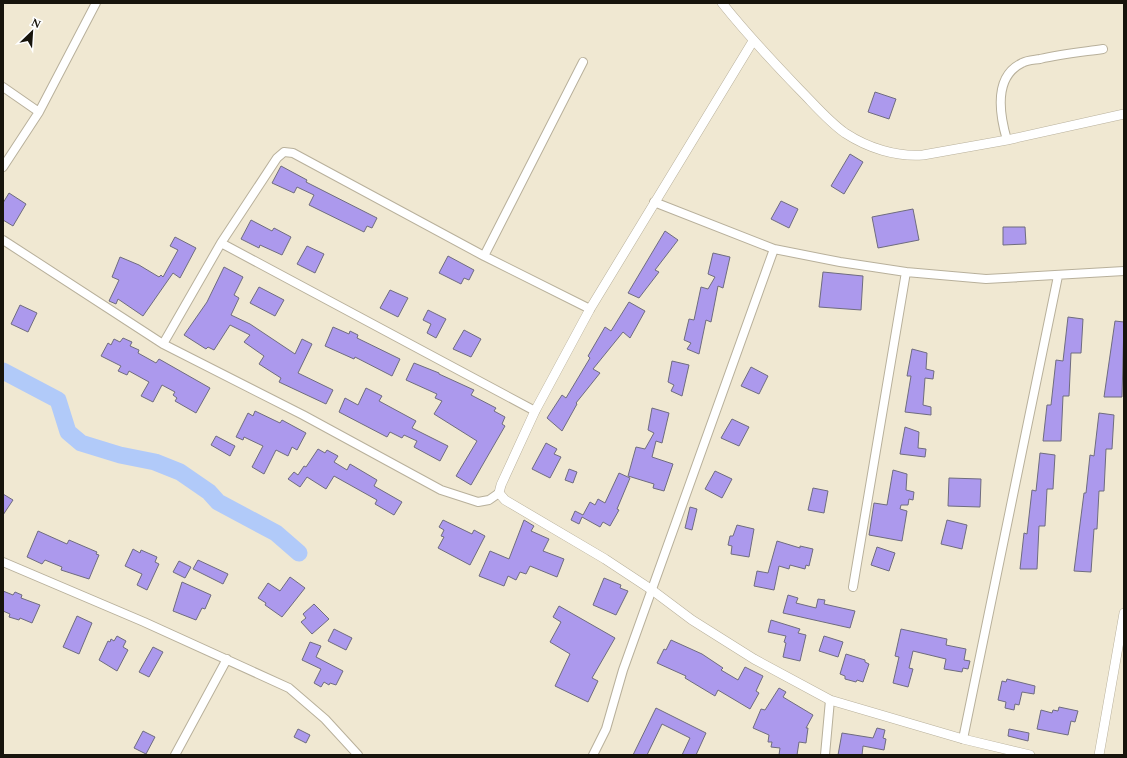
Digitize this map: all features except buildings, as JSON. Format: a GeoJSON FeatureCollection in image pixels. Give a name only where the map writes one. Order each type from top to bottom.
{"type":"FeatureCollection","features":[{"type":"Feature","properties":{"kind":"street"},"geometry":{"type":"LineString","coordinates":[[3,167],[39,112],[96,3]]}},
{"type":"Feature","properties":{"kind":"street"},"geometry":{"type":"LineString","coordinates":[[722,3],[753,41],[825,116],[846,133],[867,144],[893,154],[909,156],[1007,140],[1124,114]]}},
{"type":"Feature","properties":{"kind":"street"},"geometry":{"type":"LineString","coordinates":[[3,240],[163,344],[303,415],[441,490],[478,502],[489,500],[499,493],[501,485],[535,411],[590,310],[654,202],[753,41]]}},
{"type":"Feature","properties":{"kind":"street"},"geometry":{"type":"LineString","coordinates":[[1007,140],[1003,126],[1001,109],[1002,89],[1006,78],[1012,70],[1022,62],[1062,54],[1103,49]]}},
{"type":"Feature","properties":{"kind":"street"},"geometry":{"type":"LineString","coordinates":[[484,256],[583,62]]}},
{"type":"Feature","properties":{"kind":"street"},"geometry":{"type":"LineString","coordinates":[[3,87],[39,112]]}},
{"type":"Feature","properties":{"kind":"street"},"geometry":{"type":"LineString","coordinates":[[163,344],[221,243],[277,158],[284,152],[293,153],[484,256],[590,310]]}},
{"type":"Feature","properties":{"kind":"street"},"geometry":{"type":"LineString","coordinates":[[654,202],[774,249],[840,262],[906,272],[986,279],[1124,272]]}},
{"type":"Feature","properties":{"kind":"street"},"geometry":{"type":"LineString","coordinates":[[221,243],[535,411]]}},
{"type":"Feature","properties":{"kind":"street"},"geometry":{"type":"LineString","coordinates":[[593,755],[606,729],[623,670],[774,249]]}},
{"type":"Feature","properties":{"kind":"street"},"geometry":{"type":"LineString","coordinates":[[853,587],[906,272]]}},
{"type":"Feature","properties":{"kind":"street"},"geometry":{"type":"LineString","coordinates":[[963,739],[1058,276]]}},
{"type":"Feature","properties":{"kind":"street"},"geometry":{"type":"LineString","coordinates":[[499,493],[506,500],[605,559],[652,590],[692,620],[754,659],[830,700],[963,739],[1030,755]]}},
{"type":"Feature","properties":{"kind":"street"},"geometry":{"type":"LineString","coordinates":[[3,562],[227,659],[289,688],[325,719],[358,755]]}},
{"type":"Feature","properties":{"kind":"street"},"geometry":{"type":"LineString","coordinates":[[1099,755],[1121,645],[1124,613]]}},
{"type":"Feature","properties":{"kind":"street"},"geometry":{"type":"LineString","coordinates":[[175,755],[227,659]]}},
{"type":"Feature","properties":{"kind":"street"},"geometry":{"type":"LineString","coordinates":[[825,755],[830,700]]}},
{"type":"Feature","properties":{"kind":"waterway"},"geometry":{"type":"LineString","coordinates":[[3,371],[58,400],[68,432],[81,443],[120,455],[155,462],[180,472],[209,492],[218,502],[276,533],[299,553]]}}]}
